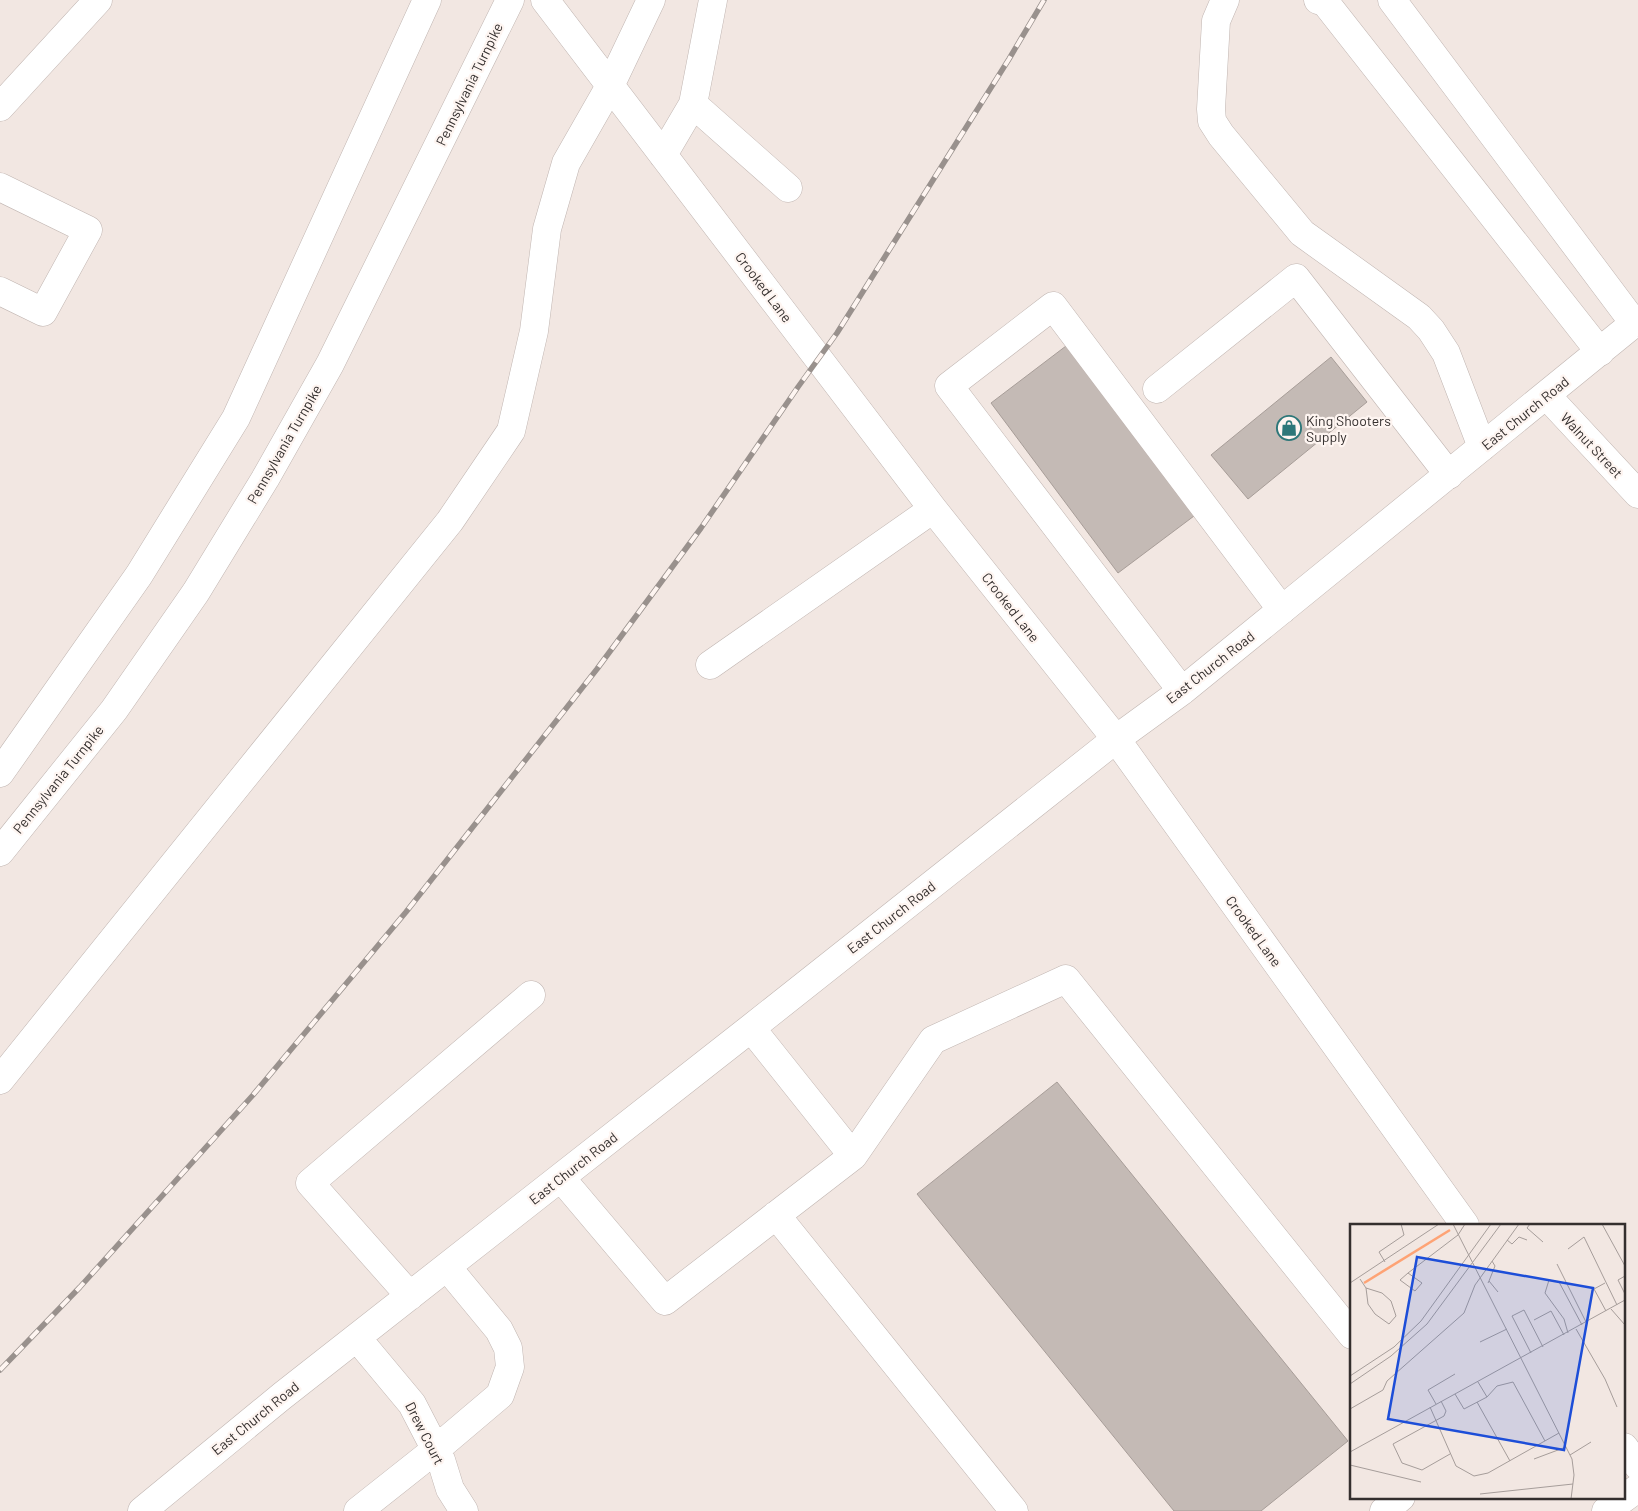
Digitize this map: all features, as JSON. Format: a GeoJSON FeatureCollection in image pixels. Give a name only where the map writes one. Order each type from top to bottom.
{"type":"FeatureCollection","features":[{"type":"Feature","properties":{"kind":"main road"},"geometry":{"type":"LineString","coordinates":[[0,107],[98,0]]}},
{"type":"Feature","properties":{"kind":"main road"},"geometry":{"type":"LineString","coordinates":[[0,773],[139,575],[236,418],[426,0]]}},
{"type":"Feature","properties":{"kind":"main road","name":"Pennsylvania Turnpike"},"geometry":{"type":"LineString","coordinates":[[0,852],[114,710],[196,592],[265,479],[330,364],[510,0]]}},
{"type":"Feature","properties":{"kind":"main road","name":"Crooked Lane"},"geometry":{"type":"LineString","coordinates":[[545,0],[933,509],[1116,739],[1464,1224]]}},
{"type":"Feature","properties":{"kind":"main road"},"geometry":{"type":"LineString","coordinates":[[0,1080],[450,521],[511,431],[534,331],[547,229],[566,162],[610,86],[651,0]]}},
{"type":"Feature","properties":{"kind":"main road"},"geometry":{"type":"LineString","coordinates":[[663,154],[693,104],[713,0]]}},
{"type":"Feature","properties":{"kind":"main road"},"geometry":{"type":"LineString","coordinates":[[1225,0],[1216,21],[1212,121],[1220,134],[1302,233],[1419,317],[1431,330],[1446,353],[1482,447]]}},
{"type":"Feature","properties":{"kind":"main road"},"geometry":{"type":"LineString","coordinates":[[1318,0],[1325,2],[1600,352]]}},
{"type":"Feature","properties":{"kind":"main road"},"geometry":{"type":"LineString","coordinates":[[1392,0],[1636,322]]}},
{"type":"Feature","properties":{"kind":"main road"},"geometry":{"type":"LineString","coordinates":[[693,104],[788,188]]}},
{"type":"Feature","properties":{"kind":"main road"},"geometry":{"type":"LineString","coordinates":[[0,187],[88,230],[43,312],[0,291]]}},
{"type":"Feature","properties":{"kind":"main road"},"geometry":{"type":"LineString","coordinates":[[1157,389],[1296,278],[1449,475]]}},
{"type":"Feature","properties":{"kind":"main road"},"geometry":{"type":"LineString","coordinates":[[1182,691],[950,386],[1053,306],[1282,610]]}},
{"type":"Feature","properties":{"kind":"main road","name":"East Church Road"},"geometry":{"type":"LineString","coordinates":[[142,1511],[282,1396],[1116,739],[1182,691],[1636,322]]}},
{"type":"Feature","properties":{"kind":"main road","name":"Walnut Street"},"geometry":{"type":"LineString","coordinates":[[1547,396],[1638,494]]}},
{"type":"Feature","properties":{"kind":"main road"},"geometry":{"type":"LineString","coordinates":[[710,665],[933,509]]}},
{"type":"Feature","properties":{"kind":"main road"},"geometry":{"type":"LineString","coordinates":[[561,1178],[665,1301],[853,1156],[933,1040],[1066,980],[1350,1333]]}},
{"type":"Feature","properties":{"kind":"main road"},"geometry":{"type":"LineString","coordinates":[[410,1296],[310,1183],[531,995]]}},
{"type":"Feature","properties":{"kind":"main road"},"geometry":{"type":"LineString","coordinates":[[751,1028],[853,1156]]}},
{"type":"Feature","properties":{"kind":"main road"},"geometry":{"type":"LineString","coordinates":[[776,1215],[1014,1511]]}},
{"type":"Feature","properties":{"kind":"main road"},"geometry":{"type":"LineString","coordinates":[[358,1511],[500,1395],[510,1367],[508,1348],[499,1330],[447,1267]]}},
{"type":"Feature","properties":{"kind":"main road","name":"Drew Court"},"geometry":{"type":"LineString","coordinates":[[357,1338],[412,1404],[441,1460],[450,1489],[464,1511]]}},
{"type":"Feature","properties":{"kind":"main road"},"geometry":{"type":"LineString","coordinates":[[1626,1450],[1638,1466]]}},
{"type":"Feature","properties":{"kind":"main road"},"geometry":{"type":"LineString","coordinates":[[1626,1497],[1638,1488]]}},
{"type":"Feature","properties":{"kind":"main road"},"geometry":{"type":"LineString","coordinates":[[1384,1511],[1400,1498]]}},
{"type":"Feature","properties":{"kind":"main road"},"geometry":{"type":"LineString","coordinates":[[1606,1511],[1624,1498]]}},
{"type":"Feature","properties":{"kind":"building"},"geometry":{"type":"Polygon","coordinates":[[[1066,346],[1194,516],[1118,573],[991,403],[1066,346]]]}},
{"type":"Feature","properties":{"kind":"building","name":"King Shooters Supply"},"geometry":{"type":"Polygon","coordinates":[[[1331,357],[1367,402],[1248,499],[1211,455],[1331,357]]]}},
{"type":"Feature","properties":{"kind":"building"},"geometry":{"type":"Polygon","coordinates":[[[1057,1082],[1348,1441],[1261,1511],[1174,1511],[917,1194],[1057,1082]]]}},
{"type":"Feature","properties":{"kind":"railway"},"geometry":{"type":"LineString","coordinates":[[0,1370],[80,1287],[253,1095],[406,912],[597,669],[701,528],[837,333],[1044,0]]}},
{"type":"Feature","properties":{"kind":"place","name":"King Shooters Supply"},"geometry":{"type":"Point","coordinates":[1289,428]}}]}
